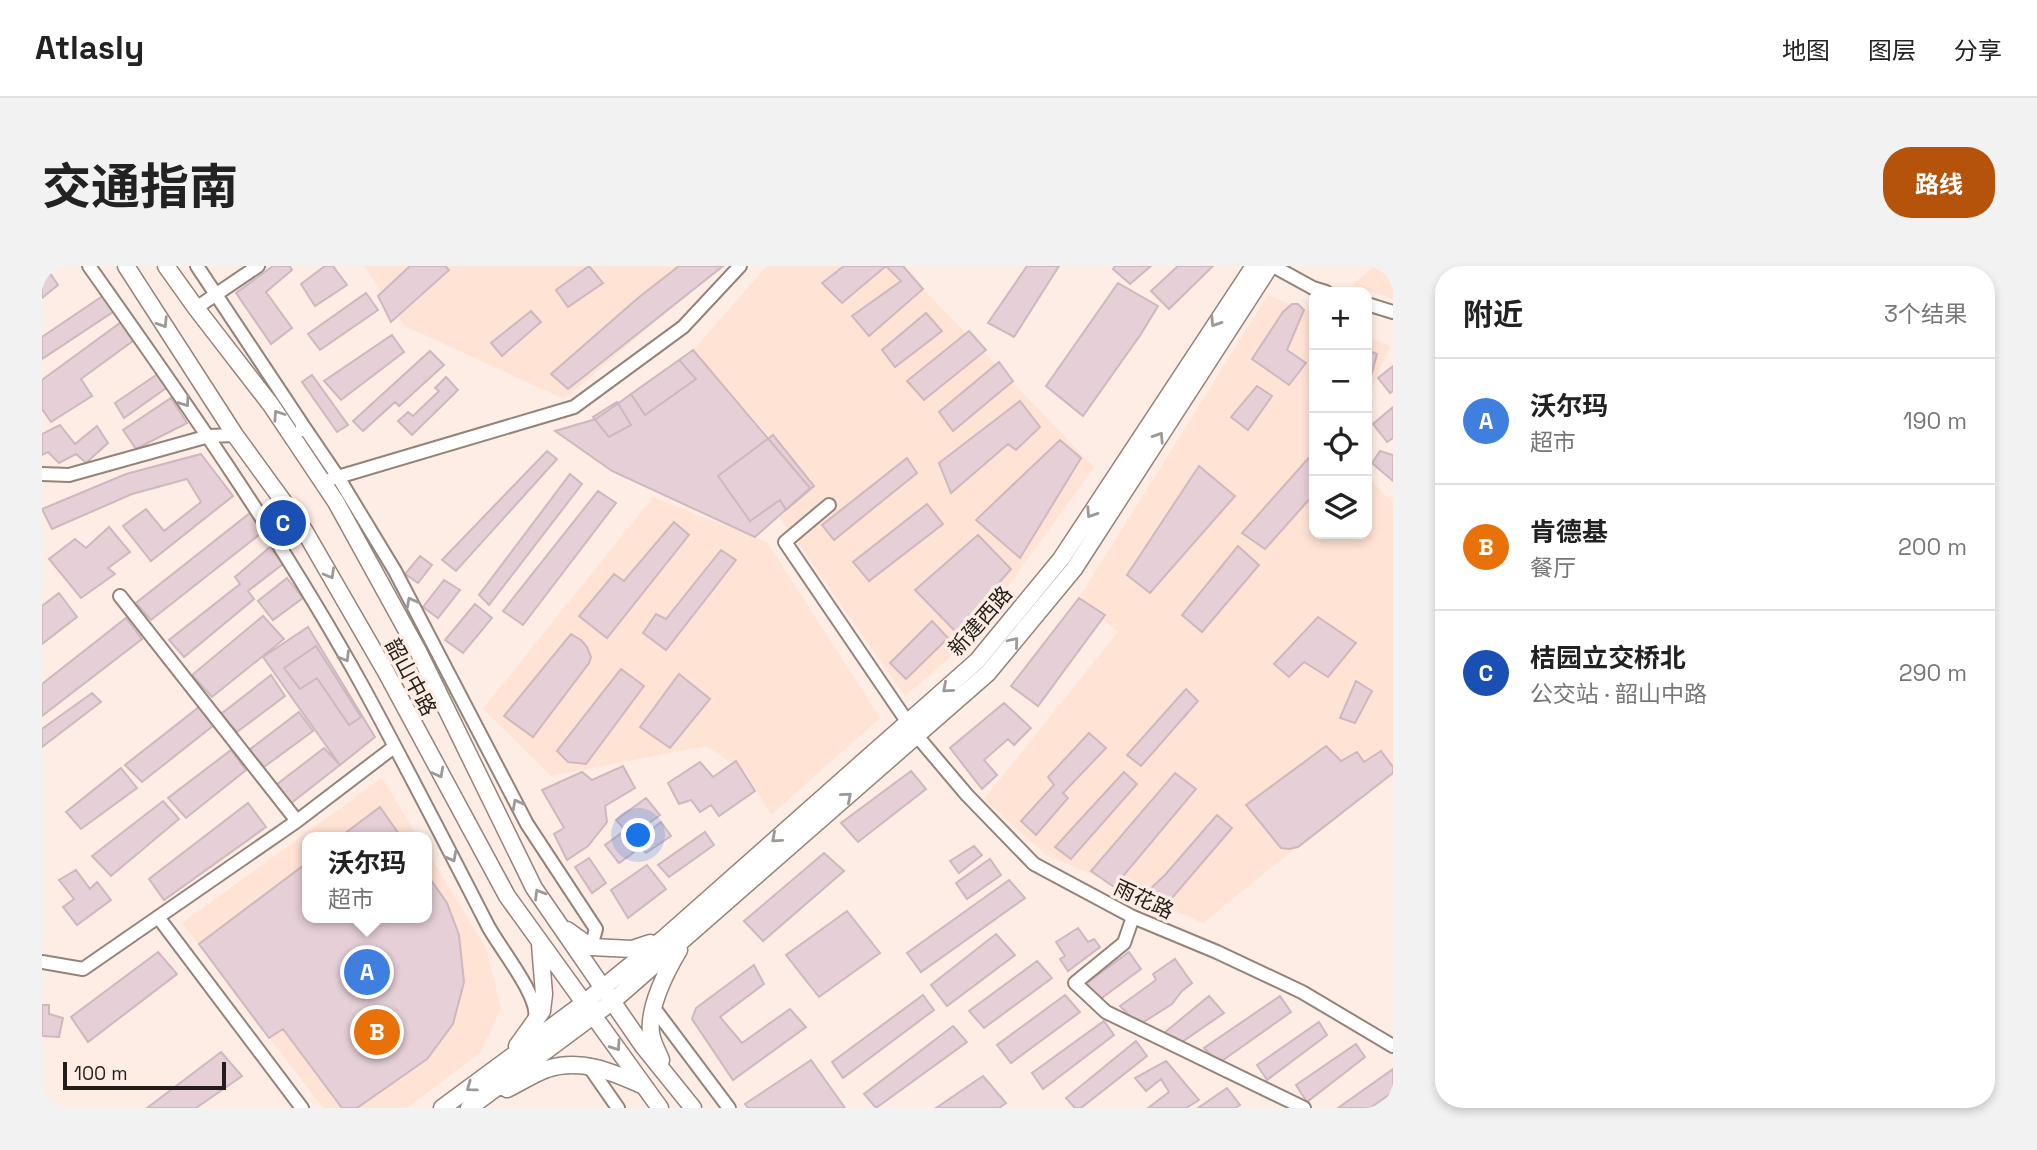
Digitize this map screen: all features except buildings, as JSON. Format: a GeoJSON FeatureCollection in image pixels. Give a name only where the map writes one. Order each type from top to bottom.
{"type":"FeatureCollection","features":[{"type":"Feature","properties":{"kind":"main road","name":"韶山中路"},"geometry":{"type":"LineString","coordinates":[[126,266],[235,435],[304,530],[386,672],[507,897],[660,1108]]}},
{"type":"Feature","properties":{"kind":"main road","name":"韶山中路"},"geometry":{"type":"LineString","coordinates":[[166,266],[271,405],[306,458],[330,480],[336,502],[418,651],[534,888],[643,1046],[693,1108]]}},
{"type":"Feature","properties":{"kind":"main road","name":"新建西路"},"geometry":{"type":"LineString","coordinates":[[589,1009],[612,1001],[685,938],[912,729],[976,661],[1061,559],[1254,266]]}},
{"type":"Feature","properties":{"kind":"main road","name":"新建西路"},"geometry":{"type":"LineString","coordinates":[[589,1009],[603,985],[663,939],[912,729],[988,673],[1074,569],[1272,266]]}},
{"type":"Feature","properties":{"kind":"main road"},"geometry":{"type":"LineString","coordinates":[[558,924],[591,947],[632,949],[663,939]]}},
{"type":"Feature","properties":{"kind":"main road"},"geometry":{"type":"LineString","coordinates":[[666,1075],[651,1034],[654,1007],[662,980],[685,938]]}},
{"type":"Feature","properties":{"kind":"main road"},"geometry":{"type":"LineString","coordinates":[[500,1066],[534,1025],[542,1011],[544,994],[539,941]]}},
{"type":"Feature","properties":{"kind":"main road"},"geometry":{"type":"LineString","coordinates":[[442,1108],[500,1066],[589,1009]]}},
{"type":"Feature","properties":{"kind":"main road"},"geometry":{"type":"LineString","coordinates":[[470,1108],[589,1009]]}},
{"type":"Feature","properties":{"kind":"main road"},"geometry":{"type":"LineString","coordinates":[[470,1108],[546,1070],[575,1064],[588,1065],[644,1086]]}},
{"type":"Feature","properties":{"kind":"street"},"geometry":{"type":"LineString","coordinates":[[89,266],[209,436],[278,543],[363,686],[496,941],[532,997],[537,1012],[534,1025]]}},
{"type":"Feature","properties":{"kind":"street"},"geometry":{"type":"LineString","coordinates":[[197,266],[302,424],[330,480],[395,570],[527,824],[596,929],[591,947]]}},
{"type":"Feature","properties":{"kind":"street"},"geometry":{"type":"LineString","coordinates":[[196,309],[258,266]]}},
{"type":"Feature","properties":{"kind":"street"},"geometry":{"type":"LineString","coordinates":[[330,480],[574,407],[683,327],[740,266]]}},
{"type":"Feature","properties":{"kind":"street"},"geometry":{"type":"LineString","coordinates":[[1272,266],[1311,287]]}},
{"type":"Feature","properties":{"kind":"street"},"geometry":{"type":"LineString","coordinates":[[1372,306],[1393,312]]}},
{"type":"Feature","properties":{"kind":"street"},"geometry":{"type":"LineString","coordinates":[[302,424],[306,458]]}},
{"type":"Feature","properties":{"kind":"street"},"geometry":{"type":"LineString","coordinates":[[42,474],[69,475],[209,436],[235,435]]}},
{"type":"Feature","properties":{"kind":"street","name":"雨花路"},"geometry":{"type":"LineString","coordinates":[[829,505],[785,542],[912,729],[967,795],[1034,864],[1133,917],[1302,992],[1393,1046]]}},
{"type":"Feature","properties":{"kind":"street"},"geometry":{"type":"LineString","coordinates":[[120,596],[296,821]]}},
{"type":"Feature","properties":{"kind":"street"},"geometry":{"type":"LineString","coordinates":[[42,962],[83,969],[296,821],[394,747]]}},
{"type":"Feature","properties":{"kind":"street"},"geometry":{"type":"LineString","coordinates":[[158,917],[302,1108]]}},
{"type":"Feature","properties":{"kind":"street"},"geometry":{"type":"LineString","coordinates":[[1133,917],[1124,943],[1074,983],[1105,1012],[1304,1108]]}},
{"type":"Feature","properties":{"kind":"street"},"geometry":{"type":"LineString","coordinates":[[654,1007],[729,1108]]}},
{"type":"Feature","properties":{"kind":"street"},"geometry":{"type":"LineString","coordinates":[[588,1065],[618,1108]]}},
{"type":"Feature","properties":{"kind":"shaded area"},"geometry":{"type":"Polygon","coordinates":[[[364,266],[722,266],[564,399],[405,326],[364,266]]]}},
{"type":"Feature","properties":{"kind":"shaded area"},"geometry":{"type":"Polygon","coordinates":[[[767,266],[901,266],[1094,467],[968,642],[905,696],[779,516],[813,486],[693,350],[767,266]]]}},
{"type":"Feature","properties":{"kind":"shaded area"},"geometry":{"type":"Polygon","coordinates":[[[1374,266],[1393,266],[1393,299],[1372,292],[1372,287],[1352,285],[1374,266]]]}},
{"type":"Feature","properties":{"kind":"shaded area"},"geometry":{"type":"Polygon","coordinates":[[[1268,295],[1309,312],[1309,539],[1372,539],[1372,482],[1393,503],[1393,769],[1203,923],[1045,854],[984,799],[1118,632],[1079,598],[1268,295]]]}},
{"type":"Feature","properties":{"kind":"shaded area"},"geometry":{"type":"Polygon","coordinates":[[[1372,339],[1390,346],[1372,387],[1372,339]]]}},
{"type":"Feature","properties":{"kind":"shaded area"},"geometry":{"type":"Polygon","coordinates":[[[653,497],[767,542],[880,718],[771,815],[746,772],[706,746],[551,776],[483,709],[653,497]]]}},
{"type":"Feature","properties":{"kind":"shaded area"},"geometry":{"type":"Polygon","coordinates":[[[382,778],[415,832],[308,832],[382,778]]]}},
{"type":"Feature","properties":{"kind":"shaded area"},"geometry":{"type":"Polygon","coordinates":[[[302,836],[302,923],[432,923],[432,859],[486,948],[501,1008],[480,1053],[407,1108],[323,1108],[182,923],[302,836]]]}},
{"type":"Feature","properties":{"kind":"place","name":"桔园立交桥北"},"geometry":{"type":"Point","coordinates":[283,523]}},
{"type":"Feature","properties":{"kind":"place","name":"沃尔玛"},"geometry":{"type":"Point","coordinates":[367,972]}},
{"type":"Feature","properties":{"kind":"place","name":"肯德基"},"geometry":{"type":"Point","coordinates":[377,1032]}}]}
